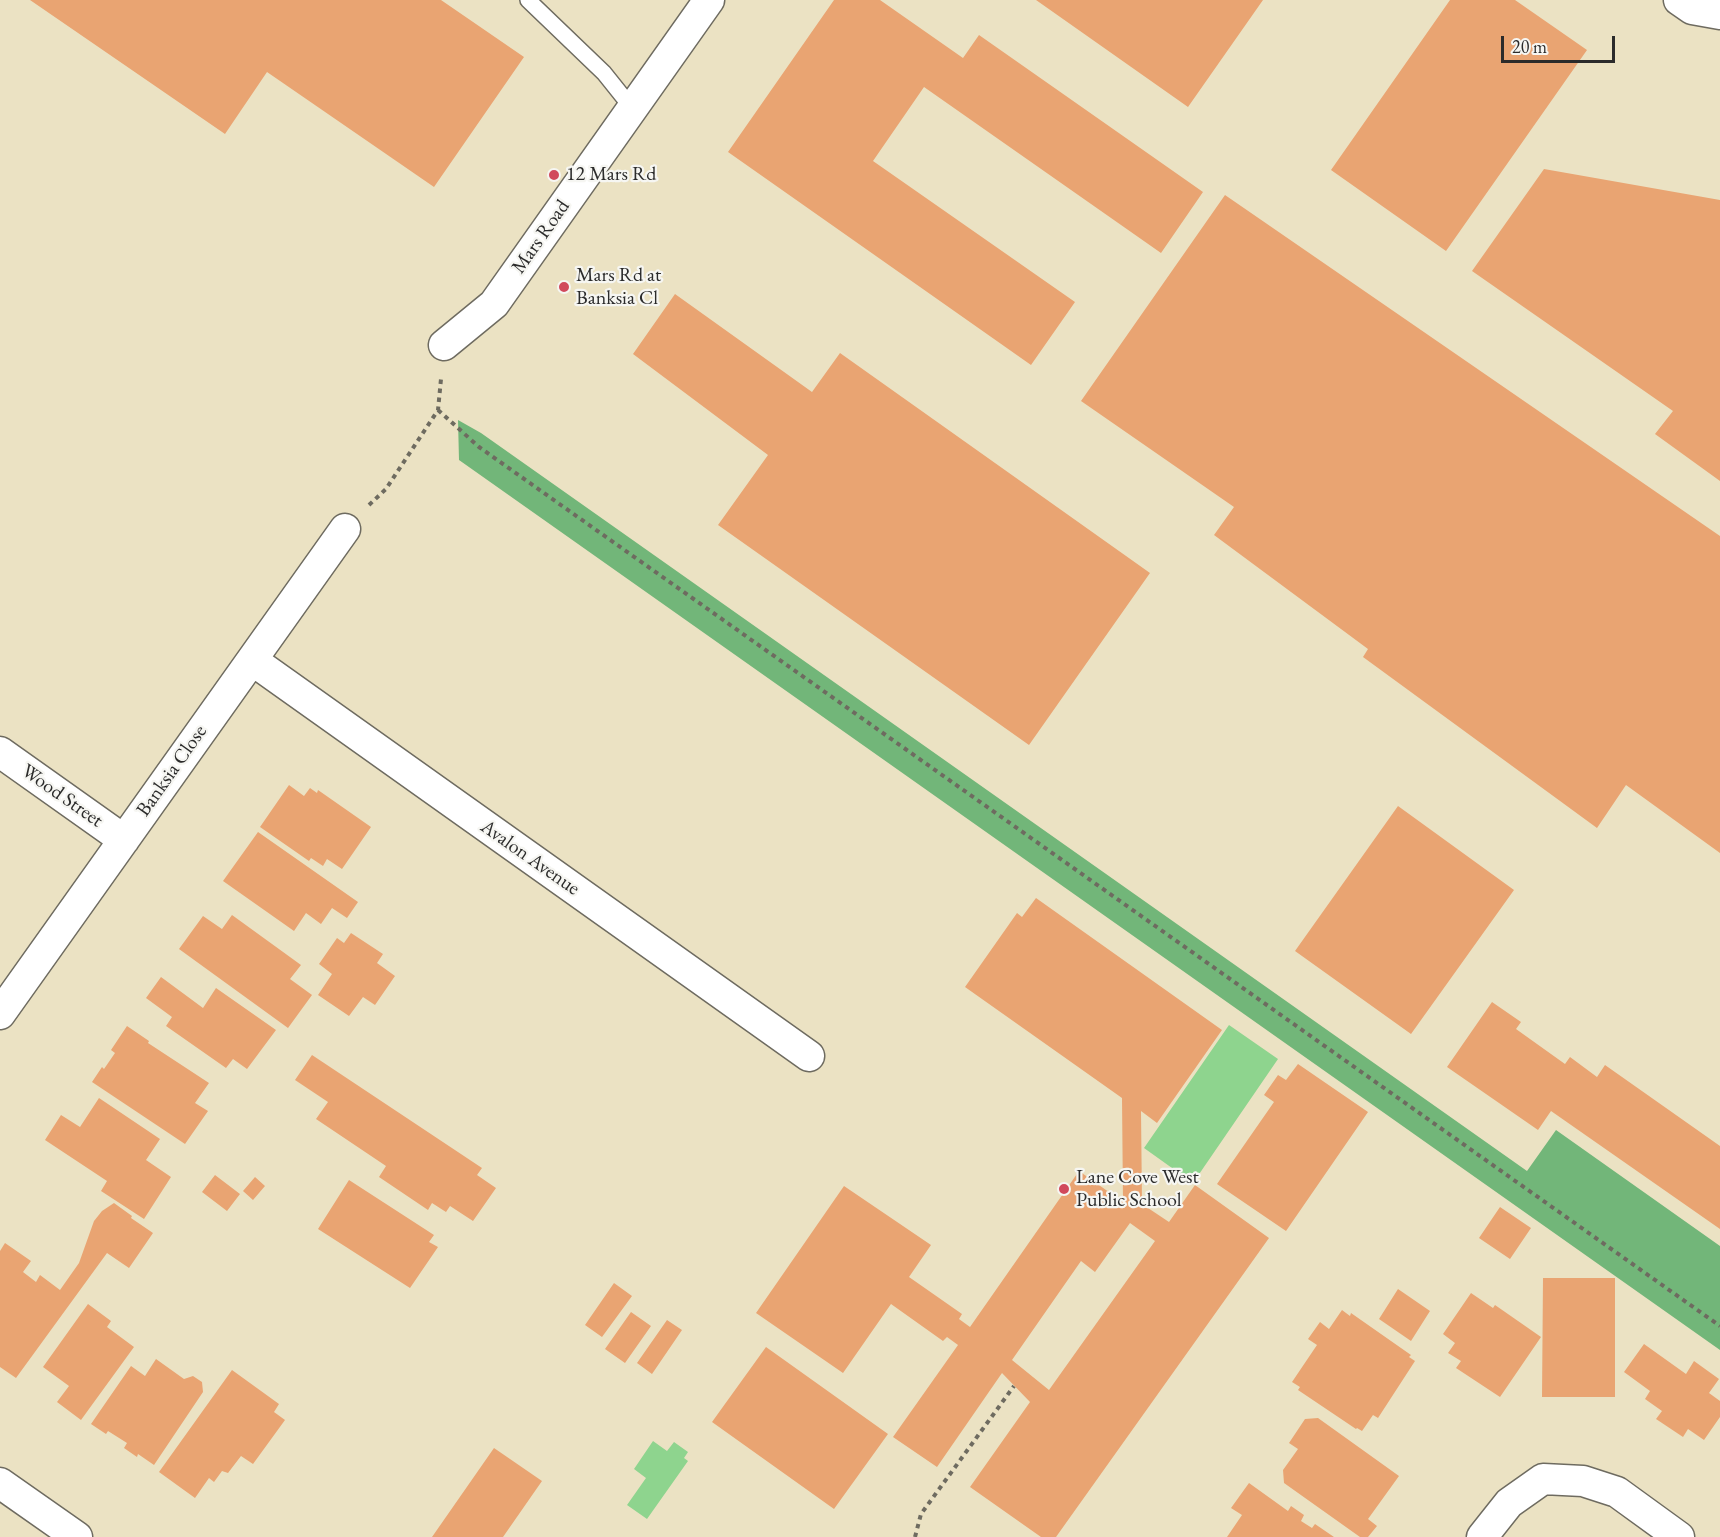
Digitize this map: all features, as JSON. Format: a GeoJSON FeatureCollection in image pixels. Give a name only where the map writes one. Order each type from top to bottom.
{"type":"FeatureCollection","features":[{"type":"Feature","properties":{"kind":"street","name":"Mars Road"},"geometry":{"type":"LineString","coordinates":[[444,345],[494,304],[709,0]]}},
{"type":"Feature","properties":{"kind":"street"},"geometry":{"type":"LineString","coordinates":[[1679,0],[1692,9],[1720,14]]}},
{"type":"Feature","properties":{"kind":"street","name":"Banksia Close"},"geometry":{"type":"LineString","coordinates":[[0,1014],[345,529]]}},
{"type":"Feature","properties":{"kind":"street","name":"Avalon Avenue"},"geometry":{"type":"LineString","coordinates":[[252,660],[809,1056]]}},
{"type":"Feature","properties":{"kind":"street","name":"Wood Street"},"geometry":{"type":"LineString","coordinates":[[0,752],[124,840]]}},
{"type":"Feature","properties":{"kind":"street"},"geometry":{"type":"LineString","coordinates":[[1482,1537],[1509,1503],[1543,1479],[1583,1481],[1617,1492],[1679,1537]]}},
{"type":"Feature","properties":{"kind":"street"},"geometry":{"type":"LineString","coordinates":[[0,1483],[77,1537]]}},
{"type":"Feature","properties":{"kind":"lane"},"geometry":{"type":"LineString","coordinates":[[528,0],[604,73],[632,108]]}},
{"type":"Feature","properties":{"kind":"path"},"geometry":{"type":"LineString","coordinates":[[345,529],[386,489],[438,410],[444,345]]}},
{"type":"Feature","properties":{"kind":"path"},"geometry":{"type":"LineString","coordinates":[[438,410],[489,454],[1720,1326]]}},
{"type":"Feature","properties":{"kind":"path"},"geometry":{"type":"LineString","coordinates":[[915,1537],[921,1514],[1014,1386]]}},
{"type":"Feature","properties":{"kind":"green space"},"geometry":{"type":"Polygon","coordinates":[[[458,420],[481,433],[1527,1171],[1556,1130],[1720,1246],[1720,1350],[459,460],[458,420]]]}},
{"type":"Feature","properties":{"kind":"green space"},"geometry":{"type":"Polygon","coordinates":[[[1229,1025],[1278,1059],[1193,1183],[1144,1148],[1229,1025]]]}},
{"type":"Feature","properties":{"kind":"green space"},"geometry":{"type":"Polygon","coordinates":[[[653,1441],[667,1451],[674,1442],[688,1452],[684,1458],[688,1461],[647,1519],[627,1505],[646,1478],[634,1469],[653,1441]]]}},
{"type":"Feature","properties":{"kind":"building"},"geometry":{"type":"Polygon","coordinates":[[[30,0],[441,0],[524,57],[434,187],[267,72],[225,134],[30,0]]]}},
{"type":"Feature","properties":{"kind":"building"},"geometry":{"type":"Polygon","coordinates":[[[834,0],[880,0],[963,58],[979,35],[1203,192],[1161,253],[924,87],[873,161],[1075,302],[1031,365],[728,152],[834,0]]]}},
{"type":"Feature","properties":{"kind":"building"},"geometry":{"type":"Polygon","coordinates":[[[1036,0],[1263,0],[1188,107],[1036,0]]]}},
{"type":"Feature","properties":{"kind":"building"},"geometry":{"type":"Polygon","coordinates":[[[1450,0],[1515,0],[1587,50],[1446,251],[1331,170],[1450,0]]]}},
{"type":"Feature","properties":{"kind":"building"},"geometry":{"type":"Polygon","coordinates":[[[1544,169],[1720,200],[1720,481],[1655,434],[1673,411],[1472,271],[1544,169]]]}},
{"type":"Feature","properties":{"kind":"building"},"geometry":{"type":"Polygon","coordinates":[[[1225,195],[1720,536],[1720,853],[1626,785],[1597,828],[1363,657],[1368,649],[1214,535],[1234,507],[1081,401],[1225,195]]]}},
{"type":"Feature","properties":{"kind":"building"},"geometry":{"type":"Polygon","coordinates":[[[675,294],[812,392],[840,353],[1150,573],[1029,745],[718,525],[768,455],[633,354],[675,294]]]}},
{"type":"Feature","properties":{"kind":"building"},"geometry":{"type":"Polygon","coordinates":[[[289,785],[304,796],[310,788],[317,793],[318,790],[371,827],[342,869],[327,859],[323,866],[311,858],[309,861],[260,827],[289,785]]]}},
{"type":"Feature","properties":{"kind":"building"},"geometry":{"type":"Polygon","coordinates":[[[1398,806],[1514,890],[1411,1034],[1295,951],[1398,806]]]}},
{"type":"Feature","properties":{"kind":"building"},"geometry":{"type":"Polygon","coordinates":[[[258,832],[358,902],[347,918],[332,908],[321,924],[306,913],[294,931],[223,881],[258,832]]]}},
{"type":"Feature","properties":{"kind":"building"},"geometry":{"type":"Polygon","coordinates":[[[1036,898],[1222,1030],[1157,1123],[1141,1111],[1142,1204],[1169,1222],[1195,1185],[1269,1238],[1056,1537],[1041,1537],[970,1487],[1030,1402],[1002,1373],[937,1467],[893,1437],[958,1345],[947,1337],[943,1341],[891,1304],[843,1373],[756,1313],[844,1186],[931,1245],[909,1277],[962,1314],[959,1319],[970,1327],[1079,1171],[1123,1202],[1122,1098],[965,987],[1017,913],[1022,917],[1036,898]],[[1130,1223],[1095,1272],[1081,1261],[1012,1360],[1049,1390],[1155,1241],[1130,1223]]]}},
{"type":"Feature","properties":{"kind":"building"},"geometry":{"type":"Polygon","coordinates":[[[232,915],[301,965],[290,979],[312,995],[288,1028],[179,949],[203,916],[222,929],[232,915]]]}},
{"type":"Feature","properties":{"kind":"building"},"geometry":{"type":"Polygon","coordinates":[[[351,933],[383,954],[377,963],[395,976],[375,1005],[363,997],[349,1016],[318,995],[332,974],[319,964],[337,938],[344,943],[351,933]]]}},
{"type":"Feature","properties":{"kind":"building"},"geometry":{"type":"Polygon","coordinates":[[[161,977],[203,1008],[216,988],[276,1030],[247,1069],[233,1059],[226,1068],[166,1026],[172,1017],[146,998],[161,977]]]}},
{"type":"Feature","properties":{"kind":"building"},"geometry":{"type":"Polygon","coordinates":[[[1492,1002],[1521,1022],[1516,1029],[1565,1064],[1570,1057],[1597,1077],[1605,1065],[1720,1146],[1720,1229],[1551,1111],[1538,1130],[1447,1067],[1492,1002]]]}},
{"type":"Feature","properties":{"kind":"building"},"geometry":{"type":"Polygon","coordinates":[[[127,1026],[149,1041],[148,1043],[209,1083],[195,1103],[208,1111],[185,1144],[92,1082],[115,1053],[111,1050],[127,1026]]]}},
{"type":"Feature","properties":{"kind":"building"},"geometry":{"type":"Polygon","coordinates":[[[312,1055],[482,1168],[477,1175],[496,1188],[473,1221],[450,1206],[446,1212],[432,1203],[428,1210],[379,1177],[386,1166],[316,1119],[328,1102],[295,1080],[312,1055]]]}},
{"type":"Feature","properties":{"kind":"building"},"geometry":{"type":"Polygon","coordinates":[[[1298,1064],[1368,1112],[1286,1231],[1217,1184],[1274,1102],[1264,1095],[1278,1075],[1286,1080],[1298,1064]]]}},
{"type":"Feature","properties":{"kind":"building"},"geometry":{"type":"Polygon","coordinates":[[[99,1098],[160,1139],[146,1160],[171,1177],[144,1219],[101,1191],[107,1181],[45,1140],[61,1115],[80,1127],[99,1098]]]}},
{"type":"Feature","properties":{"kind":"building"},"geometry":{"type":"Polygon","coordinates":[[[215,1175],[240,1194],[227,1211],[202,1192],[215,1175]]]}},
{"type":"Feature","properties":{"kind":"building"},"geometry":{"type":"Polygon","coordinates":[[[255,1177],[265,1186],[253,1200],[243,1191],[255,1177]]]}},
{"type":"Feature","properties":{"kind":"building"},"geometry":{"type":"Polygon","coordinates":[[[349,1180],[434,1235],[429,1242],[438,1247],[410,1288],[318,1229],[349,1180]]]}},
{"type":"Feature","properties":{"kind":"building"},"geometry":{"type":"Polygon","coordinates":[[[114,1203],[153,1233],[129,1268],[107,1253],[16,1378],[0,1367],[0,1251],[5,1243],[31,1261],[23,1272],[36,1282],[40,1275],[60,1290],[79,1263],[94,1221],[102,1211],[114,1203]]]}},
{"type":"Feature","properties":{"kind":"building"},"geometry":{"type":"Polygon","coordinates":[[[1500,1207],[1531,1228],[1510,1259],[1479,1238],[1500,1207]]]}},
{"type":"Feature","properties":{"kind":"building"},"geometry":{"type":"Polygon","coordinates":[[[1543,1278],[1615,1278],[1615,1397],[1542,1397],[1543,1278]]]}},
{"type":"Feature","properties":{"kind":"building"},"geometry":{"type":"Polygon","coordinates":[[[614,1283],[632,1296],[602,1337],[585,1325],[614,1283]]]}},
{"type":"Feature","properties":{"kind":"building"},"geometry":{"type":"Polygon","coordinates":[[[1398,1289],[1430,1311],[1411,1341],[1379,1319],[1398,1289]]]}},
{"type":"Feature","properties":{"kind":"building"},"geometry":{"type":"Polygon","coordinates":[[[1471,1293],[1493,1308],[1495,1305],[1541,1337],[1500,1397],[1456,1368],[1461,1361],[1448,1353],[1455,1343],[1443,1334],[1471,1293]]]}},
{"type":"Feature","properties":{"kind":"building"},"geometry":{"type":"Polygon","coordinates":[[[88,1304],[111,1321],[107,1327],[134,1347],[81,1420],[57,1402],[69,1386],[43,1367],[88,1304]]]}},
{"type":"Feature","properties":{"kind":"building"},"geometry":{"type":"Polygon","coordinates":[[[1342,1310],[1350,1316],[1351,1313],[1411,1355],[1409,1357],[1415,1361],[1378,1418],[1373,1415],[1362,1431],[1298,1390],[1300,1387],[1292,1382],[1317,1345],[1308,1339],[1320,1322],[1329,1329],[1342,1310]]]}},
{"type":"Feature","properties":{"kind":"building"},"geometry":{"type":"Polygon","coordinates":[[[631,1312],[651,1326],[625,1363],[605,1349],[631,1312]]]}},
{"type":"Feature","properties":{"kind":"building"},"geometry":{"type":"Polygon","coordinates":[[[667,1320],[682,1330],[652,1374],[637,1363],[667,1320]]]}},
{"type":"Feature","properties":{"kind":"building"},"geometry":{"type":"Polygon","coordinates":[[[1644,1344],[1686,1374],[1694,1361],[1719,1379],[1709,1393],[1720,1401],[1720,1417],[1704,1440],[1688,1429],[1683,1437],[1656,1419],[1662,1411],[1645,1399],[1650,1391],[1624,1372],[1644,1344]]]}},
{"type":"Feature","properties":{"kind":"building"},"geometry":{"type":"Polygon","coordinates":[[[766,1347],[888,1434],[834,1509],[712,1422],[766,1347]]]}},
{"type":"Feature","properties":{"kind":"building"},"geometry":{"type":"Polygon","coordinates":[[[156,1359],[184,1379],[193,1376],[202,1382],[203,1392],[154,1465],[124,1448],[127,1443],[108,1431],[106,1434],[91,1424],[131,1366],[145,1376],[156,1359]]]}},
{"type":"Feature","properties":{"kind":"building"},"geometry":{"type":"Polygon","coordinates":[[[232,1370],[279,1404],[274,1412],[285,1420],[253,1464],[241,1456],[228,1473],[222,1471],[214,1482],[209,1478],[195,1498],[159,1472],[232,1370]]]}},
{"type":"Feature","properties":{"kind":"building"},"geometry":{"type":"Polygon","coordinates":[[[1318,1418],[1399,1476],[1368,1519],[1377,1526],[1368,1537],[1360,1537],[1284,1483],[1283,1470],[1298,1449],[1289,1443],[1305,1419],[1318,1418]]]}},
{"type":"Feature","properties":{"kind":"building"},"geometry":{"type":"Polygon","coordinates":[[[494,1448],[542,1481],[503,1537],[432,1537],[494,1448]]]}},
{"type":"Feature","properties":{"kind":"building"},"geometry":{"type":"Polygon","coordinates":[[[1249,1483],[1288,1511],[1291,1506],[1304,1515],[1301,1521],[1312,1528],[1315,1524],[1334,1537],[1227,1537],[1242,1515],[1231,1508],[1249,1483]]]}},
{"type":"Feature","properties":{"kind":"place","name":"12 Mars Rd"},"geometry":{"type":"Point","coordinates":[554,175]}},
{"type":"Feature","properties":{"kind":"place","name":"Mars Rd at Banksia Cl"},"geometry":{"type":"Point","coordinates":[564,287]}},
{"type":"Feature","properties":{"kind":"place","name":"Lane Cove West Public School"},"geometry":{"type":"Point","coordinates":[1064,1189]}}]}
